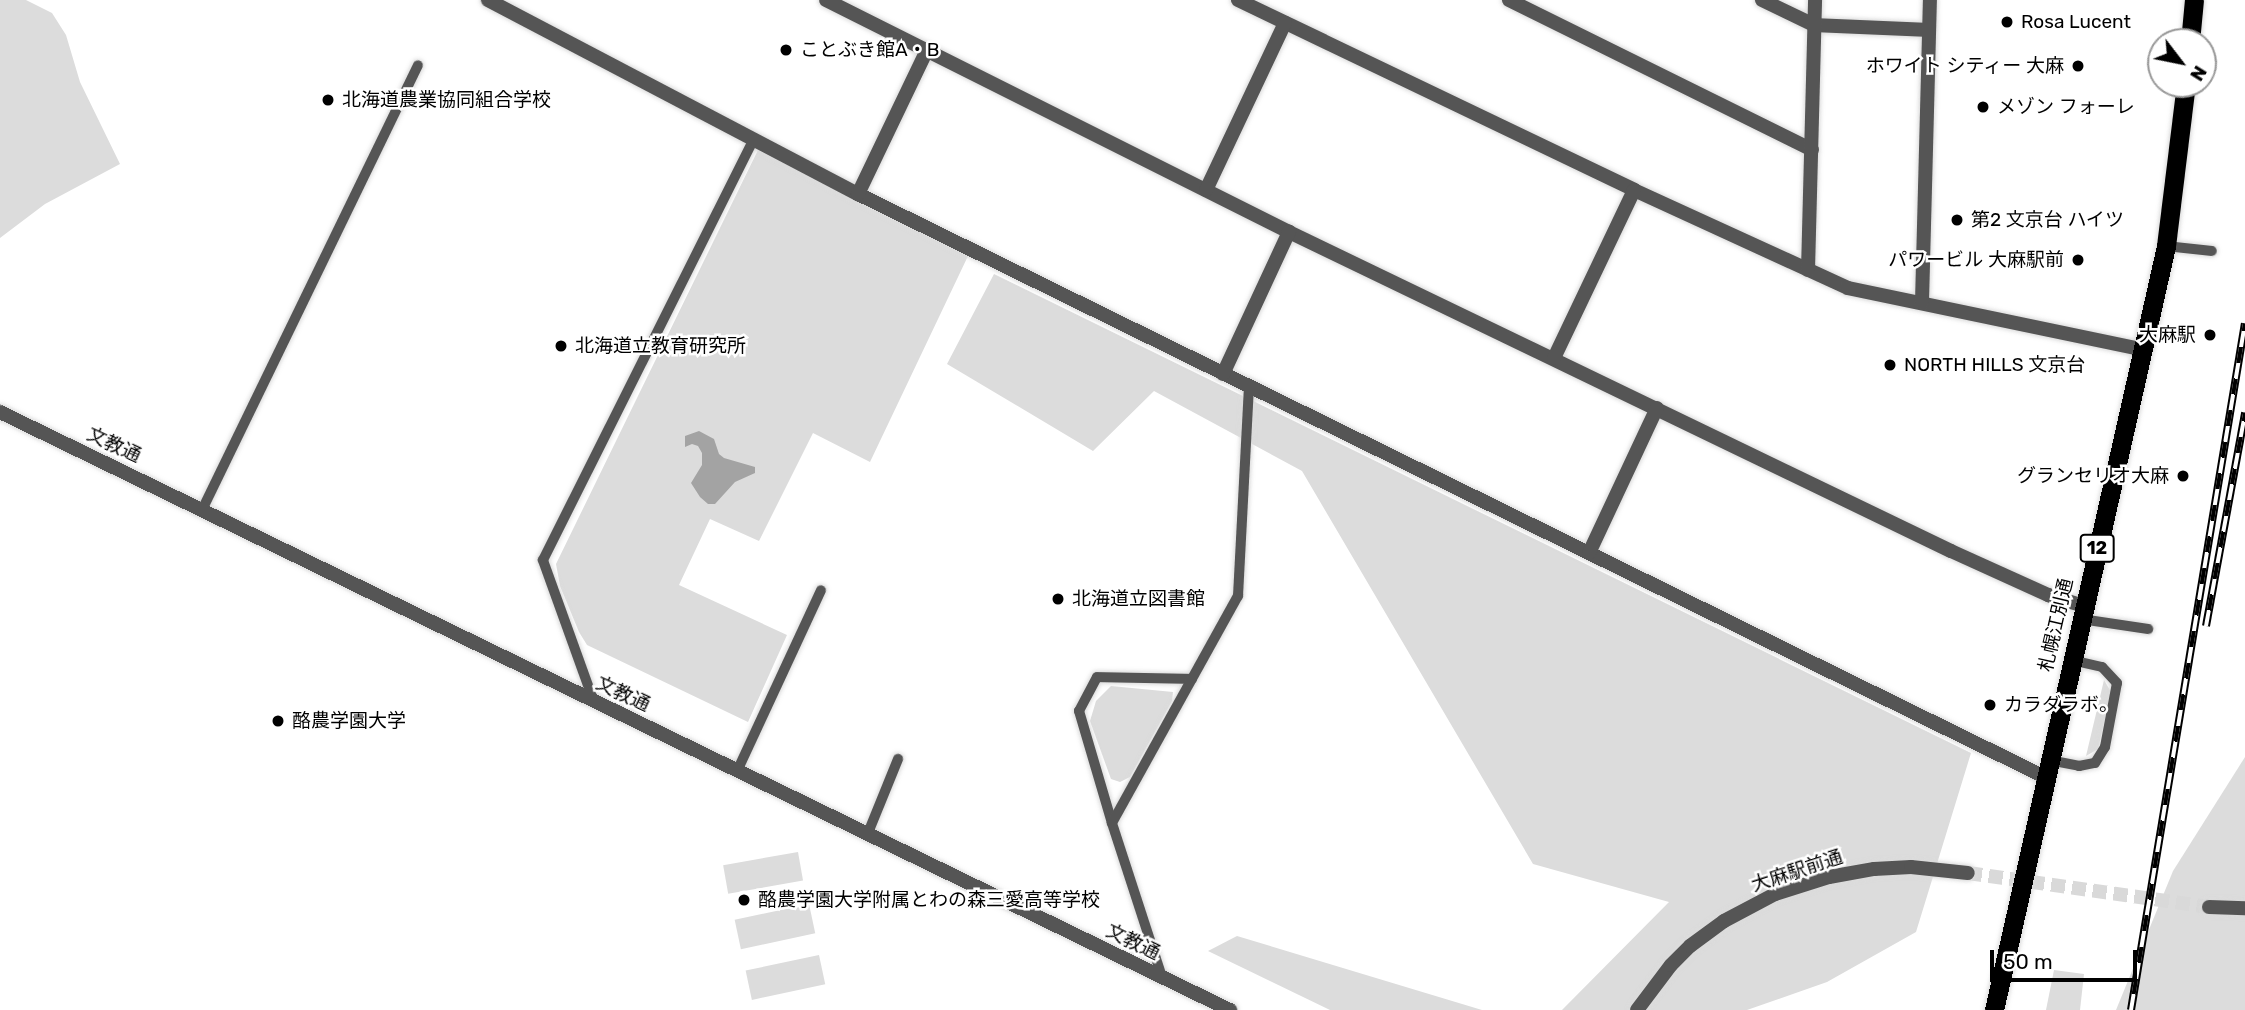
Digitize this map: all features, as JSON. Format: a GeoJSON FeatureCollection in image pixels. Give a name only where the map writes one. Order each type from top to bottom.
{"type":"FeatureCollection","features":[{"type":"Feature","properties":{"kind":"highway"},"geometry":{"type":"LineString","coordinates":[[2191,28],[2194,0]]}},
{"type":"Feature","properties":{"kind":"highway","name":"札幌江別通"},"geometry":{"type":"LineString","coordinates":[[1994,1010],[2166,246],[2184,98]]}},
{"type":"Feature","properties":{"kind":"street"},"geometry":{"type":"LineString","coordinates":[[488,0],[858,194],[1249,387],[1589,553],[2047,769]]}},
{"type":"Feature","properties":{"kind":"street"},"geometry":{"type":"LineString","coordinates":[[826,0],[1289,232],[2082,612]]}},
{"type":"Feature","properties":{"kind":"street"},"geometry":{"type":"LineString","coordinates":[[1238,0],[1261,5],[1285,23],[1634,190],[1848,288],[2144,350]]}},
{"type":"Feature","properties":{"kind":"street"},"geometry":{"type":"LineString","coordinates":[[1509,0],[1811,150]]}},
{"type":"Feature","properties":{"kind":"street"},"geometry":{"type":"LineString","coordinates":[[1762,0],[1814,25],[1929,30]]}},
{"type":"Feature","properties":{"kind":"street"},"geometry":{"type":"LineString","coordinates":[[1808,270],[1815,0]]}},
{"type":"Feature","properties":{"kind":"street"},"geometry":{"type":"LineString","coordinates":[[1922,302],[1930,0]]}},
{"type":"Feature","properties":{"kind":"street"},"geometry":{"type":"LineString","coordinates":[[1206,190],[1285,23]]}},
{"type":"Feature","properties":{"kind":"street"},"geometry":{"type":"LineString","coordinates":[[858,194],[927,50]]}},
{"type":"Feature","properties":{"kind":"street"},"geometry":{"type":"LineString","coordinates":[[1554,358],[1634,190]]}},
{"type":"Feature","properties":{"kind":"street"},"geometry":{"type":"LineString","coordinates":[[1223,374],[1289,232]]}},
{"type":"Feature","properties":{"kind":"street"},"geometry":{"type":"LineString","coordinates":[[1589,553],[1657,408]]}},
{"type":"Feature","properties":{"kind":"street","name":"文教通"},"geometry":{"type":"LineString","coordinates":[[0,412],[203,508],[594,703],[738,769],[1230,1010]]}},
{"type":"Feature","properties":{"kind":"street","name":"大麻駅前通"},"geometry":{"type":"LineString","coordinates":[[1637,1010],[1671,965],[1690,946],[1738,912],[1775,894],[1829,877],[1874,869],[1911,867],[1968,873]]}},
{"type":"Feature","properties":{"kind":"street"},"geometry":{"type":"LineString","coordinates":[[2209,907],[2245,908]]}},
{"type":"Feature","properties":{"kind":"lane"},"geometry":{"type":"LineString","coordinates":[[203,508],[418,65]]}},
{"type":"Feature","properties":{"kind":"lane"},"geometry":{"type":"LineString","coordinates":[[594,703],[543,560],[754,139]]}},
{"type":"Feature","properties":{"kind":"lane"},"geometry":{"type":"LineString","coordinates":[[2166,246],[2212,251]]}},
{"type":"Feature","properties":{"kind":"lane"},"geometry":{"type":"LineString","coordinates":[[1112,823],[1238,596],[1249,387]]}},
{"type":"Feature","properties":{"kind":"lane"},"geometry":{"type":"LineString","coordinates":[[738,769],[821,590]]}},
{"type":"Feature","properties":{"kind":"lane"},"geometry":{"type":"LineString","coordinates":[[2082,612],[2148,629]]}},
{"type":"Feature","properties":{"kind":"lane"},"geometry":{"type":"LineString","coordinates":[[2047,769],[2095,763],[2105,747],[2117,683],[2102,667],[2072,660]]}},
{"type":"Feature","properties":{"kind":"lane"},"geometry":{"type":"LineString","coordinates":[[1162,977],[1079,711],[1097,677],[1192,679]]}},
{"type":"Feature","properties":{"kind":"lane"},"geometry":{"type":"LineString","coordinates":[[868,833],[898,759]]}},
{"type":"Feature","properties":{"kind":"shaded area"},"geometry":{"type":"Polygon","coordinates":[[[0,0],[26,0],[52,13],[66,35],[80,82],[120,164],[45,204],[0,238],[0,0]]]}},
{"type":"Feature","properties":{"kind":"shaded area"},"geometry":{"type":"Polygon","coordinates":[[[758,150],[968,256],[870,462],[813,433],[759,541],[710,519],[679,585],[787,635],[748,722],[587,645],[560,586],[556,564],[758,150]]]}},
{"type":"Feature","properties":{"kind":"shaded area"},"geometry":{"type":"Polygon","coordinates":[[[994,274],[1971,753],[1916,932],[1827,982],[1747,1010],[1562,1010],[1669,902],[1533,864],[1302,471],[1154,391],[1093,451],[947,364],[994,274]]]}},
{"type":"Feature","properties":{"kind":"shaded area"},"geometry":{"type":"Polygon","coordinates":[[[699,431],[714,439],[719,454],[724,458],[755,467],[755,473],[735,482],[715,504],[708,504],[700,497],[691,483],[702,465],[702,453],[698,446],[692,444],[685,447],[685,436],[699,431]]]}},
{"type":"Feature","properties":{"kind":"shaded area"},"geometry":{"type":"Polygon","coordinates":[[[2104,680],[2111,692],[2098,749],[2086,756],[2104,680]]]}},
{"type":"Feature","properties":{"kind":"shaded area"},"geometry":{"type":"Polygon","coordinates":[[[1111,686],[1173,692],[1172,701],[1130,777],[1120,782],[1111,779],[1090,721],[1096,701],[1111,686]]]}},
{"type":"Feature","properties":{"kind":"shaded area"},"geometry":{"type":"Polygon","coordinates":[[[2245,757],[2245,1010],[2116,1010],[2173,871],[2245,757]]]}},
{"type":"Feature","properties":{"kind":"shaded area"},"geometry":{"type":"Polygon","coordinates":[[[798,852],[803,881],[728,894],[723,865],[798,852]]]}},
{"type":"Feature","properties":{"kind":"shaded area"},"geometry":{"type":"Polygon","coordinates":[[[809,904],[815,933],[741,949],[735,920],[809,904]]]}},
{"type":"Feature","properties":{"kind":"shaded area"},"geometry":{"type":"Polygon","coordinates":[[[1237,936],[1482,1010],[1330,1010],[1208,951],[1237,936]]]}},
{"type":"Feature","properties":{"kind":"shaded area"},"geometry":{"type":"Polygon","coordinates":[[[819,955],[825,984],[752,1000],[746,971],[819,955]]]}},
{"type":"Feature","properties":{"kind":"shaded area"},"geometry":{"type":"Polygon","coordinates":[[[2054,970],[2084,974],[2080,1010],[2046,1010],[2054,970]]]}},
{"type":"Feature","properties":{"kind":"tunnel"},"geometry":{"type":"LineString","coordinates":[[1968,873],[2209,907]]}},
{"type":"Feature","properties":{"kind":"railway"},"geometry":{"type":"LineString","coordinates":[[2131,1010],[2245,323]]}},
{"type":"Feature","properties":{"kind":"railway"},"geometry":{"type":"LineString","coordinates":[[2206,626],[2245,413]]}},
{"type":"Feature","properties":{"kind":"place","name":"Rosa Lucent"},"geometry":{"type":"Point","coordinates":[2007,22]}},
{"type":"Feature","properties":{"kind":"place","name":"ことぶき館A・B"},"geometry":{"type":"Point","coordinates":[786,50]}},
{"type":"Feature","properties":{"kind":"place","name":"ホワイト シティー 大麻"},"geometry":{"type":"Point","coordinates":[2078,66]}},
{"type":"Feature","properties":{"kind":"place","name":"北海道農業協同組合学校"},"geometry":{"type":"Point","coordinates":[328,100]}},
{"type":"Feature","properties":{"kind":"place","name":"メゾン フォーレ"},"geometry":{"type":"Point","coordinates":[1983,107]}},
{"type":"Feature","properties":{"kind":"place","name":"第2 文京台 ハイツ"},"geometry":{"type":"Point","coordinates":[1957,220]}},
{"type":"Feature","properties":{"kind":"place","name":"パワービル 大麻駅前"},"geometry":{"type":"Point","coordinates":[2078,260]}},
{"type":"Feature","properties":{"kind":"place","name":"大麻駅"},"geometry":{"type":"Point","coordinates":[2210,335]}},
{"type":"Feature","properties":{"kind":"place","name":"北海道立教育研究所"},"geometry":{"type":"Point","coordinates":[561,346]}},
{"type":"Feature","properties":{"kind":"place","name":"NORTH HILLS 文京台"},"geometry":{"type":"Point","coordinates":[1890,365]}},
{"type":"Feature","properties":{"kind":"place","name":"グランセリオ大麻"},"geometry":{"type":"Point","coordinates":[2183,476]}},
{"type":"Feature","properties":{"kind":"place","name":"北海道立図書館"},"geometry":{"type":"Point","coordinates":[1058,599]}},
{"type":"Feature","properties":{"kind":"place","name":"カラダラボ。"},"geometry":{"type":"Point","coordinates":[1990,705]}},
{"type":"Feature","properties":{"kind":"place","name":"酪農学園大学"},"geometry":{"type":"Point","coordinates":[278,721]}},
{"type":"Feature","properties":{"kind":"place","name":"酪農学園大学附属とわの森三愛高等学校"},"geometry":{"type":"Point","coordinates":[744,900]}}]}
